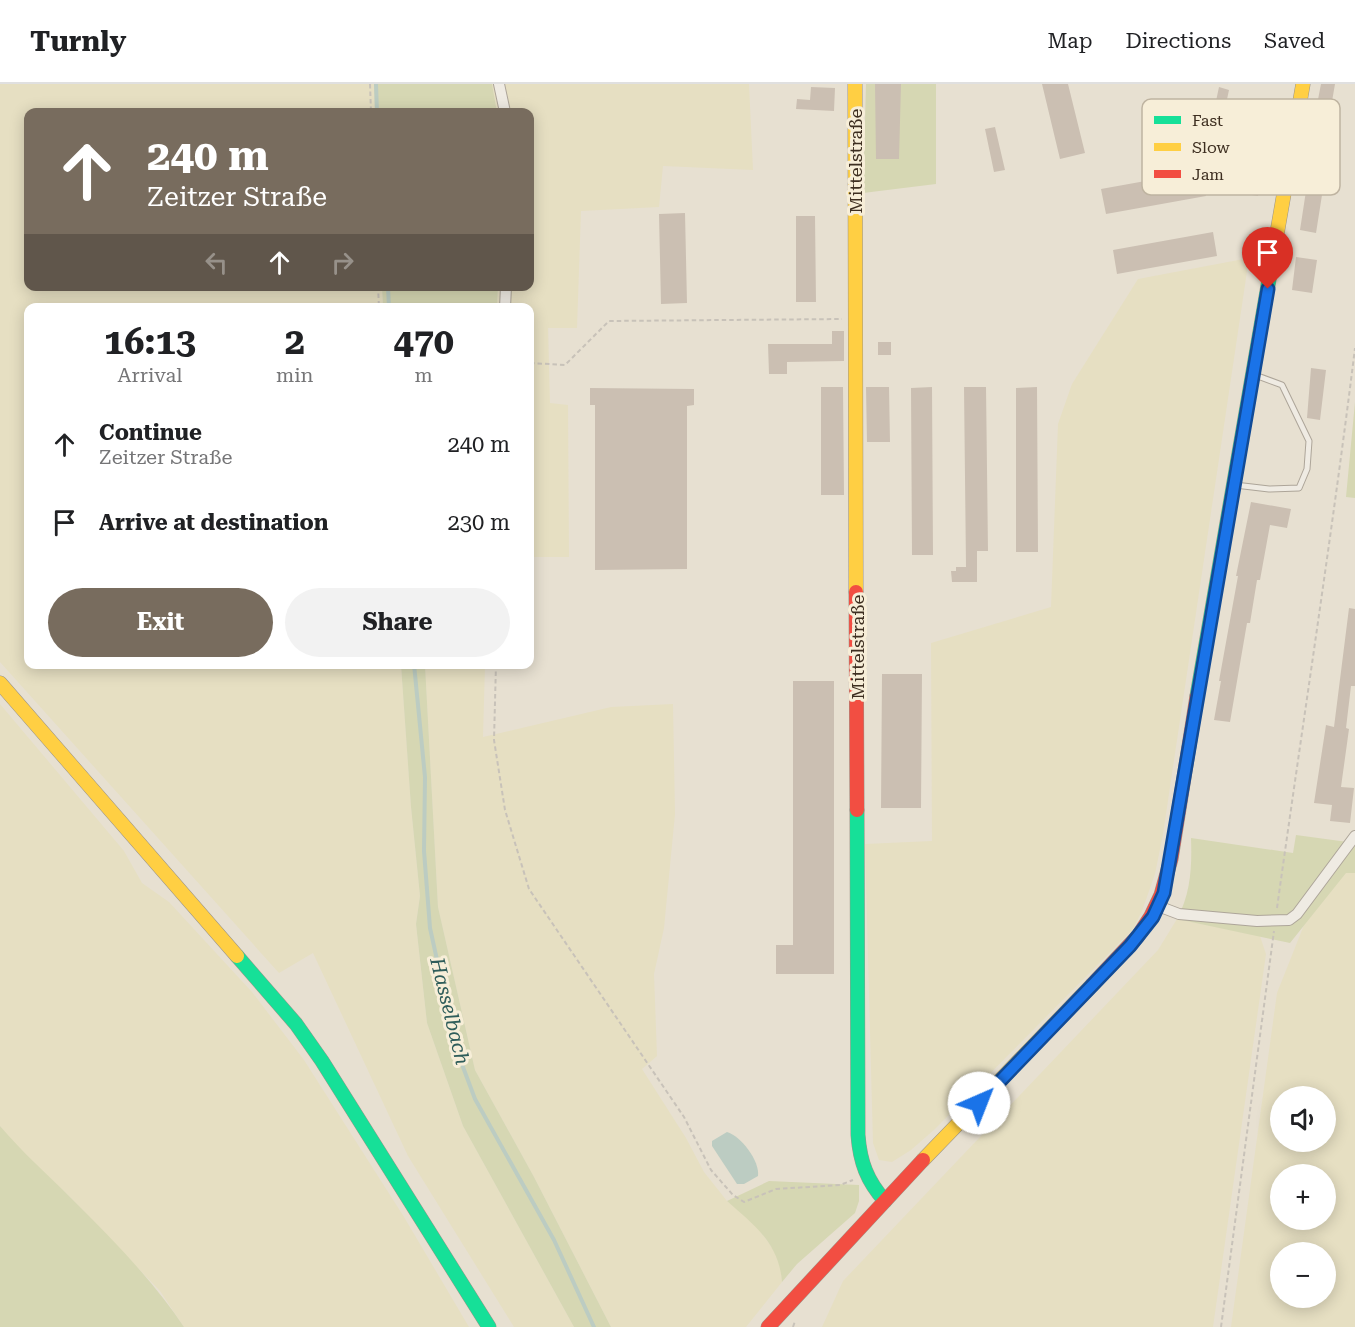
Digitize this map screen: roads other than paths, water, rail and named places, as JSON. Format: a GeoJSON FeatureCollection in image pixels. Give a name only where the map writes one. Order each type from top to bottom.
{"type":"FeatureCollection","features":[{"type":"Feature","properties":{"kind":"street"},"geometry":{"type":"LineString","coordinates":[[499,84],[504,108]]}},
{"type":"Feature","properties":{"kind":"street","name":"Mittelstraße"},"geometry":{"type":"LineString","coordinates":[[855,84],[858,1135],[863,1172],[867,1182],[885,1201]]}},
{"type":"Feature","properties":{"kind":"street"},"geometry":{"type":"LineString","coordinates":[[1300,99],[1303,84]]}},
{"type":"Feature","properties":{"kind":"street"},"geometry":{"type":"LineString","coordinates":[[768,1327],[807,1282],[1130,946],[1144,930],[1158,906],[1167,879],[1283,195]]}},
{"type":"Feature","properties":{"kind":"street"},"geometry":{"type":"LineString","coordinates":[[0,683],[302,1032],[489,1327]]}},
{"type":"Feature","properties":{"kind":"street"},"geometry":{"type":"LineString","coordinates":[[1158,906],[1179,914],[1289,920],[1297,914],[1355,836]]}},
{"type":"Feature","properties":{"kind":"lane"},"geometry":{"type":"LineString","coordinates":[[1233,485],[1269,489],[1299,488],[1307,469],[1309,441],[1282,385],[1252,374]]}},
{"type":"Feature","properties":{"kind":"waterway","name":"Hasselbach"},"geometry":{"type":"LineString","coordinates":[[376,84],[377,108]]}},
{"type":"Feature","properties":{"kind":"waterway","name":"Hasselbach"},"geometry":{"type":"LineString","coordinates":[[388,291],[389,303]]}},
{"type":"Feature","properties":{"kind":"waterway","name":"Hasselbach"},"geometry":{"type":"LineString","coordinates":[[414,669],[425,777],[424,851],[430,928],[457,1051],[475,1099],[554,1240],[594,1327]]}}]}
